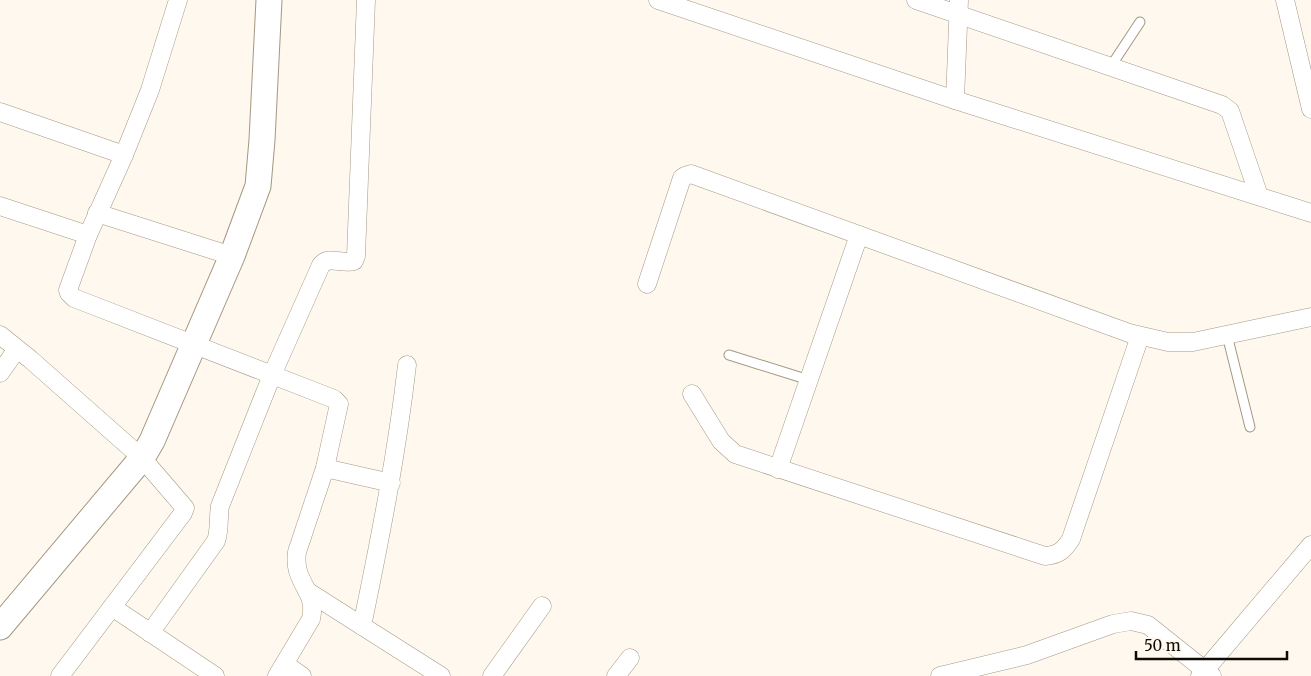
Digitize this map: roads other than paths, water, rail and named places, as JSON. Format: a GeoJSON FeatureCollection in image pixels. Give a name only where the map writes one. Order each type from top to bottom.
{"type":"FeatureCollection","features":[{"type":"Feature","properties":{"kind":"street"},"geometry":{"type":"LineString","coordinates":[[178,0],[150,90],[124,155],[97,213],[68,290],[70,296],[193,346],[334,399],[340,404],[325,468],[296,552],[298,573],[312,598],[313,608],[310,619],[281,670],[302,676]]}},
{"type":"Feature","properties":{"kind":"street"},"geometry":{"type":"LineString","coordinates":[[0,627],[142,458],[152,441],[232,256],[258,186],[269,0]]}},
{"type":"Feature","properties":{"kind":"street"},"geometry":{"type":"LineString","coordinates":[[150,633],[216,541],[220,506],[272,376],[321,265],[324,261],[328,260],[349,263],[354,261],[356,256],[366,0]]}},
{"type":"Feature","properties":{"kind":"street"},"geometry":{"type":"LineString","coordinates":[[916,0],[958,7],[1111,66],[1222,105],[1230,111],[1259,196]]}},
{"type":"Feature","properties":{"kind":"street"},"geometry":{"type":"LineString","coordinates":[[1285,0],[1311,109]]}},
{"type":"Feature","properties":{"kind":"street"},"geometry":{"type":"LineString","coordinates":[[669,2],[955,100],[1311,213]]}},
{"type":"Feature","properties":{"kind":"street"},"geometry":{"type":"LineString","coordinates":[[955,100],[958,7]]}},
{"type":"Feature","properties":{"kind":"street"},"geometry":{"type":"LineString","coordinates":[[0,112],[124,155]]}},
{"type":"Feature","properties":{"kind":"street"},"geometry":{"type":"LineString","coordinates":[[647,284],[682,178],[688,174],[1140,336],[1168,342],[1193,342],[1311,317]]}},
{"type":"Feature","properties":{"kind":"street"},"geometry":{"type":"LineString","coordinates":[[0,206],[88,236]]}},
{"type":"Feature","properties":{"kind":"street"},"geometry":{"type":"LineString","coordinates":[[97,213],[232,256]]}},
{"type":"Feature","properties":{"kind":"street"},"geometry":{"type":"LineString","coordinates":[[778,469],[859,235]]}},
{"type":"Feature","properties":{"kind":"street"},"geometry":{"type":"LineString","coordinates":[[0,335],[142,458],[185,508],[60,676]]}},
{"type":"Feature","properties":{"kind":"street"},"geometry":{"type":"LineString","coordinates":[[692,394],[727,448],[735,454],[1045,556],[1056,555],[1064,549],[1071,539],[1140,336]]}},
{"type":"Feature","properties":{"kind":"street"},"geometry":{"type":"LineString","coordinates":[[0,373],[17,349]]}},
{"type":"Feature","properties":{"kind":"street"},"geometry":{"type":"LineString","coordinates":[[362,626],[391,483],[400,428],[407,365]]}},
{"type":"Feature","properties":{"kind":"street"},"geometry":{"type":"LineString","coordinates":[[325,468],[391,483]]}},
{"type":"Feature","properties":{"kind":"street"},"geometry":{"type":"LineString","coordinates":[[940,676],[1027,655],[1113,624],[1131,621],[1148,625],[1206,674],[1311,545]]}},
{"type":"Feature","properties":{"kind":"street"},"geometry":{"type":"LineString","coordinates":[[308,591],[441,676]]}},
{"type":"Feature","properties":{"kind":"street"},"geometry":{"type":"LineString","coordinates":[[492,676],[542,606]]}},
{"type":"Feature","properties":{"kind":"street"},"geometry":{"type":"LineString","coordinates":[[112,607],[215,676]]}},
{"type":"Feature","properties":{"kind":"street"},"geometry":{"type":"LineString","coordinates":[[616,676],[630,658]]}},
{"type":"Feature","properties":{"kind":"lane"},"geometry":{"type":"LineString","coordinates":[[1111,66],[1140,22]]}},
{"type":"Feature","properties":{"kind":"lane"},"geometry":{"type":"LineString","coordinates":[[1227,335],[1250,427]]}},
{"type":"Feature","properties":{"kind":"lane"},"geometry":{"type":"LineString","coordinates":[[730,355],[809,380]]}}]}
